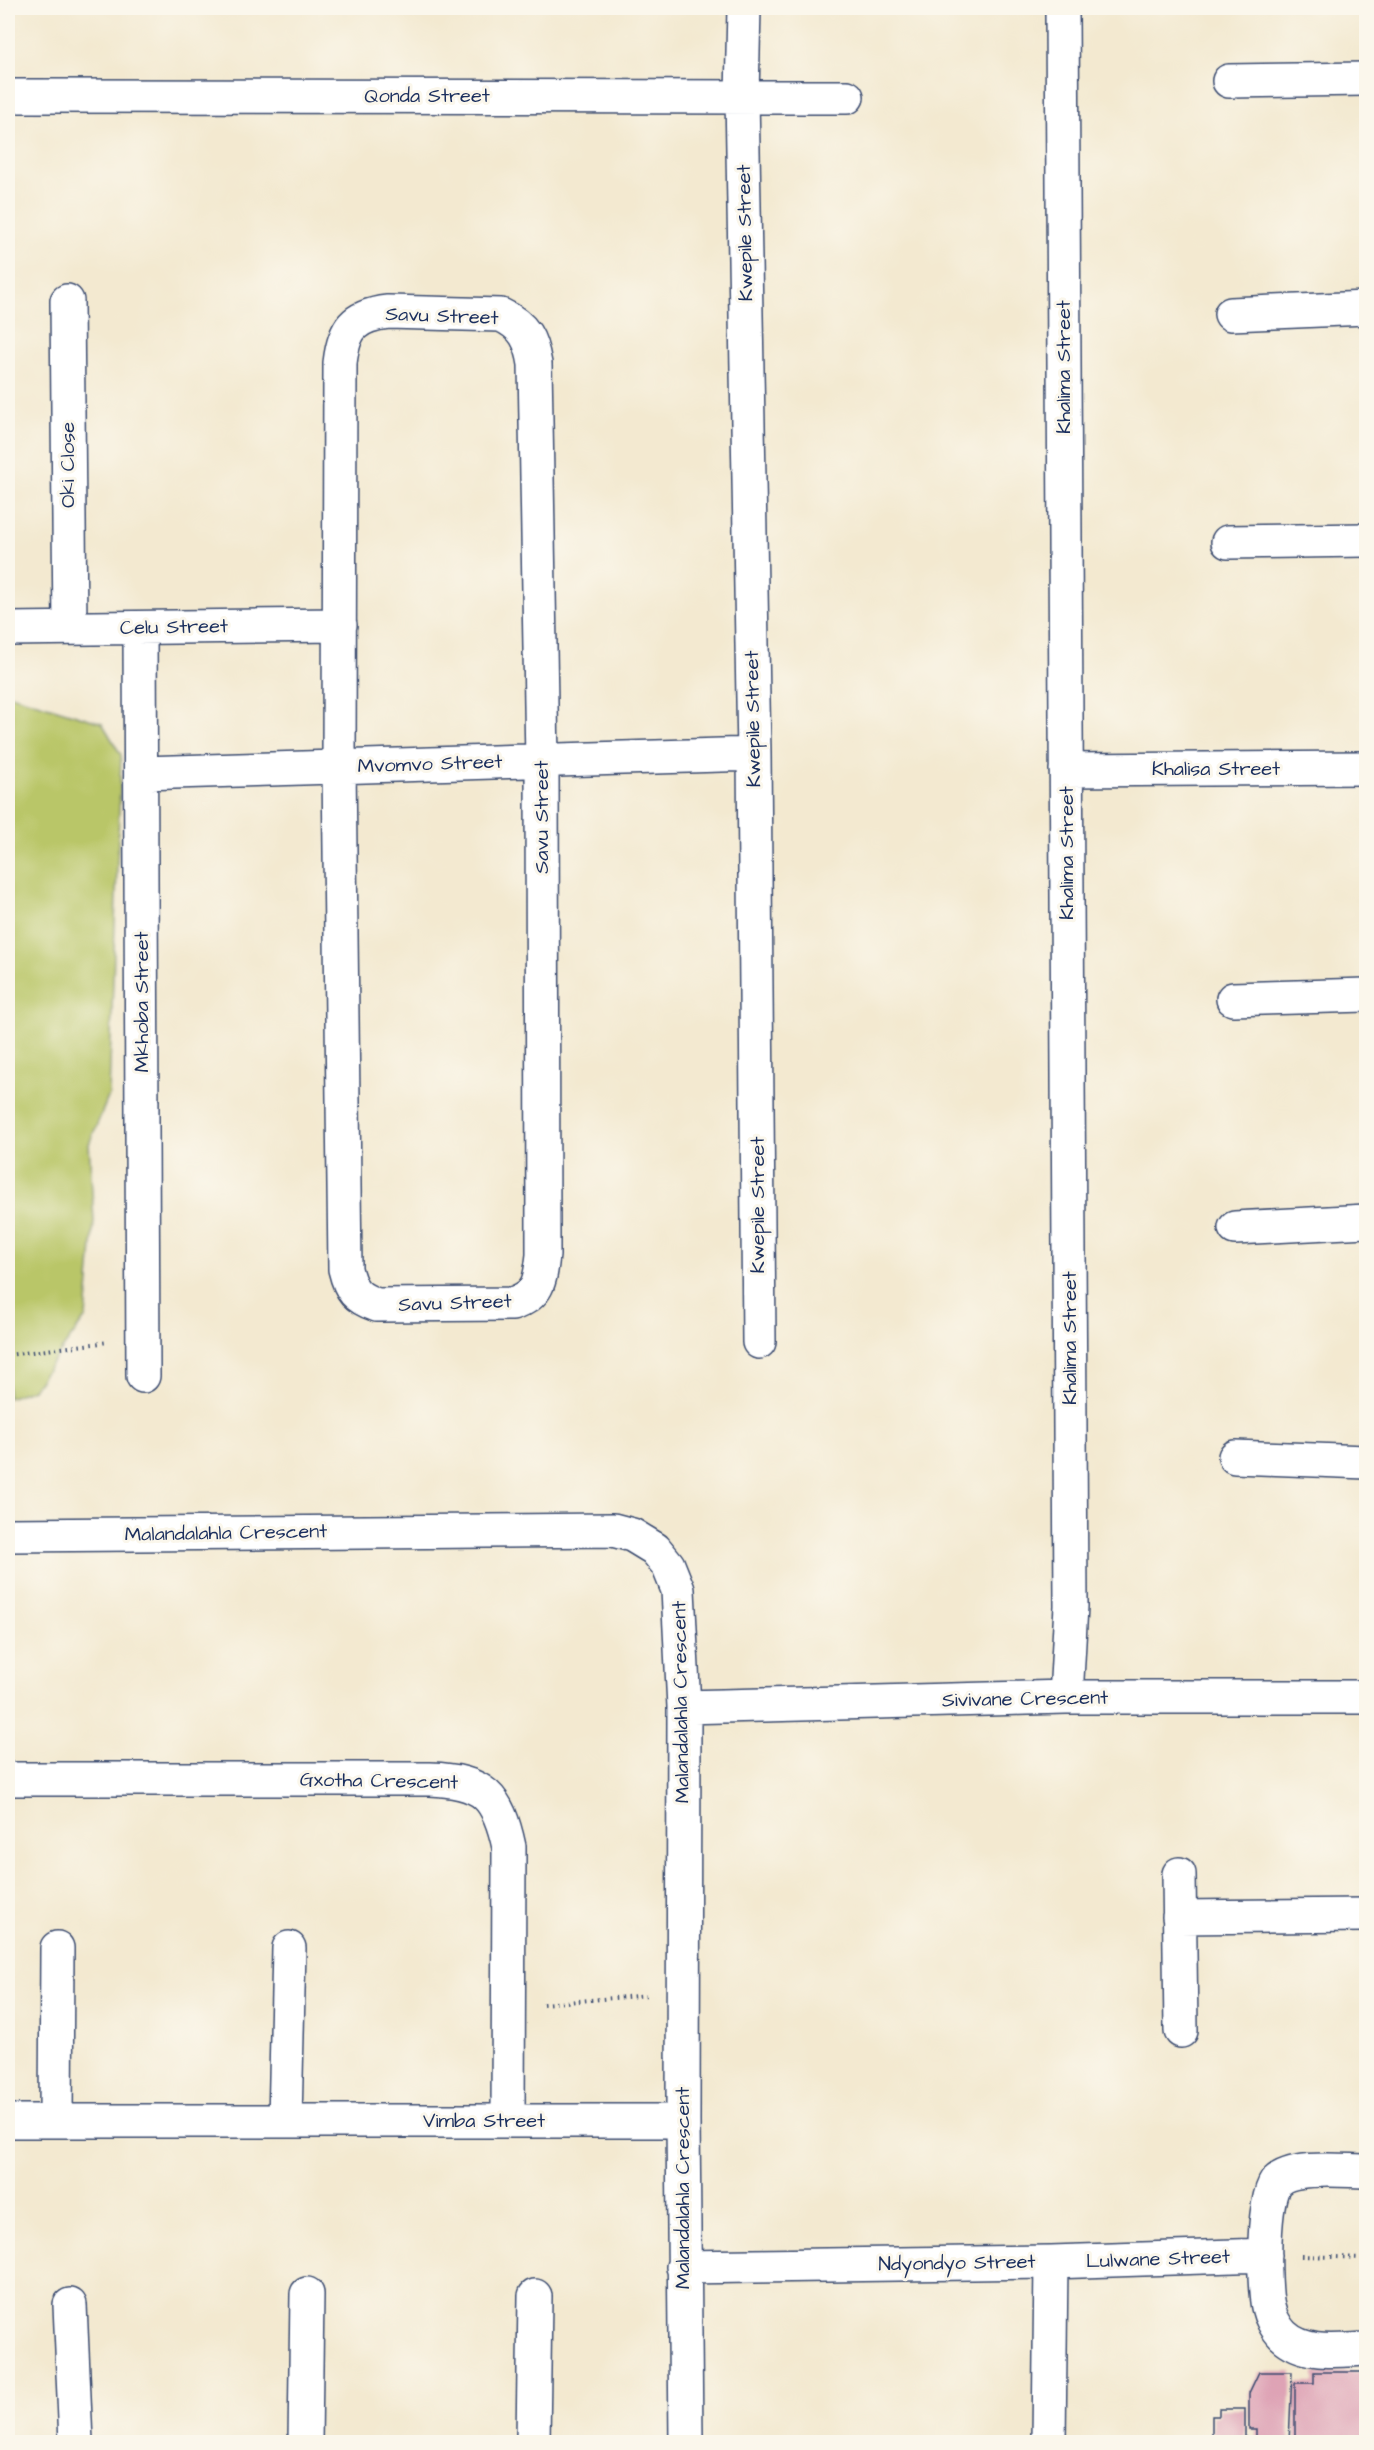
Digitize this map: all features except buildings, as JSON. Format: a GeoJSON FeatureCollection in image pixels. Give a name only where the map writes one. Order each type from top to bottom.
{"type":"FeatureCollection","features":[{"type":"Feature","properties":{"kind":"street","name":"Kwepile Street"},"geometry":{"type":"LineString","coordinates":[[744,8],[742,96],[754,754],[759,1342]]}},
{"type":"Feature","properties":{"kind":"street","name":"Khalima Street"},"geometry":{"type":"LineString","coordinates":[[1062,8],[1071,1594],[1066,1697]]}},
{"type":"Feature","properties":{"kind":"street"},"geometry":{"type":"LineString","coordinates":[[1229,81],[1366,79]]}},
{"type":"Feature","properties":{"kind":"street","name":"Qonda Street"},"geometry":{"type":"LineString","coordinates":[[8,96],[847,97]]}},
{"type":"Feature","properties":{"kind":"street","name":"Oki Close"},"geometry":{"type":"LineString","coordinates":[[67,302],[70,628]]}},
{"type":"Feature","properties":{"kind":"street"},"geometry":{"type":"LineString","coordinates":[[1231,314],[1366,308]]}},
{"type":"Feature","properties":{"kind":"street","name":"Savu Street"},"geometry":{"type":"LineString","coordinates":[[388,312],[501,315],[515,322],[525,331],[532,345],[542,761],[543,1255],[537,1287],[526,1299],[494,1306],[377,1305],[362,1300],[352,1292],[348,1281],[344,1247],[339,767],[340,363],[342,341],[348,331],[370,314],[388,312]]}},
{"type":"Feature","properties":{"kind":"street"},"geometry":{"type":"LineString","coordinates":[[1228,542],[1366,540]]}},
{"type":"Feature","properties":{"kind":"street","name":"Celu Street"},"geometry":{"type":"LineString","coordinates":[[8,628],[340,625]]}},
{"type":"Feature","properties":{"kind":"street","name":"Mkhoba Street"},"geometry":{"type":"LineString","coordinates":[[140,627],[143,1376]]}},
{"type":"Feature","properties":{"kind":"street","name":"Mvomvo Street"},"geometry":{"type":"LineString","coordinates":[[142,773],[754,754]]}},
{"type":"Feature","properties":{"kind":"street","name":"Khalisa Street"},"geometry":{"type":"LineString","coordinates":[[1066,770],[1366,768]]}},
{"type":"Feature","properties":{"kind":"street"},"geometry":{"type":"LineString","coordinates":[[1233,999],[1366,994]]}},
{"type":"Feature","properties":{"kind":"street"},"geometry":{"type":"LineString","coordinates":[[1235,1228],[1366,1221]]}},
{"type":"Feature","properties":{"kind":"street"},"geometry":{"type":"LineString","coordinates":[[1235,1456],[1366,1462]]}},
{"type":"Feature","properties":{"kind":"street","name":"Malandalahla Crescent"},"geometry":{"type":"LineString","coordinates":[[8,1535],[613,1530],[632,1535],[655,1549],[668,1565],[677,1584],[684,1707],[683,2267],[686,2442]]}},
{"type":"Feature","properties":{"kind":"street","name":"Sivivane Crescent"},"geometry":{"type":"LineString","coordinates":[[684,1707],[1066,1697],[1366,1697]]}},
{"type":"Feature","properties":{"kind":"street","name":"Gxotha Crescent"},"geometry":{"type":"LineString","coordinates":[[8,1779],[430,1779],[469,1784],[482,1791],[494,1803],[503,1818],[509,1847],[508,2121]]}},
{"type":"Feature","properties":{"kind":"street"},"geometry":{"type":"LineString","coordinates":[[1179,1874],[1181,2031]]}},
{"type":"Feature","properties":{"kind":"street"},"geometry":{"type":"LineString","coordinates":[[1179,1917],[1366,1915]]}},
{"type":"Feature","properties":{"kind":"street"},"geometry":{"type":"LineString","coordinates":[[56,2121],[57,1948]]}},
{"type":"Feature","properties":{"kind":"street"},"geometry":{"type":"LineString","coordinates":[[285,2121],[289,1948]]}},
{"type":"Feature","properties":{"kind":"street","name":"Vimba Street"},"geometry":{"type":"LineString","coordinates":[[8,2121],[683,2121]]}},
{"type":"Feature","properties":{"kind":"street"},"geometry":{"type":"LineString","coordinates":[[1366,2170],[1296,2172],[1277,2181],[1270,2192],[1264,2255],[1268,2308],[1284,2335],[1309,2349],[1366,2349]]}},
{"type":"Feature","properties":{"kind":"street","name":"Lulwane Street"},"geometry":{"type":"LineString","coordinates":[[1051,2262],[1264,2255]]}},
{"type":"Feature","properties":{"kind":"street","name":"Ndyondyo Street"},"geometry":{"type":"LineString","coordinates":[[683,2267],[1051,2262],[1049,2442]]}},
{"type":"Feature","properties":{"kind":"street"},"geometry":{"type":"LineString","coordinates":[[305,2442],[307,2295]]}},
{"type":"Feature","properties":{"kind":"street"},"geometry":{"type":"LineString","coordinates":[[533,2442],[534,2296]]}},
{"type":"Feature","properties":{"kind":"street"},"geometry":{"type":"LineString","coordinates":[[70,2305],[76,2442]]}},
{"type":"Feature","properties":{"kind":"path"},"geometry":{"type":"LineString","coordinates":[[8,1355],[143,1338]]}},
{"type":"Feature","properties":{"kind":"path"},"geometry":{"type":"LineString","coordinates":[[508,2007],[683,1993]]}},
{"type":"Feature","properties":{"kind":"path"},"geometry":{"type":"LineString","coordinates":[[1264,2255],[1366,2258]]}},
{"type":"Feature","properties":{"kind":"green space"},"geometry":{"type":"Polygon","coordinates":[[[8,694],[102,723],[121,755],[109,1095],[89,1144],[94,1221],[86,1317],[33,1389],[8,1398],[8,694]]]}}]}
